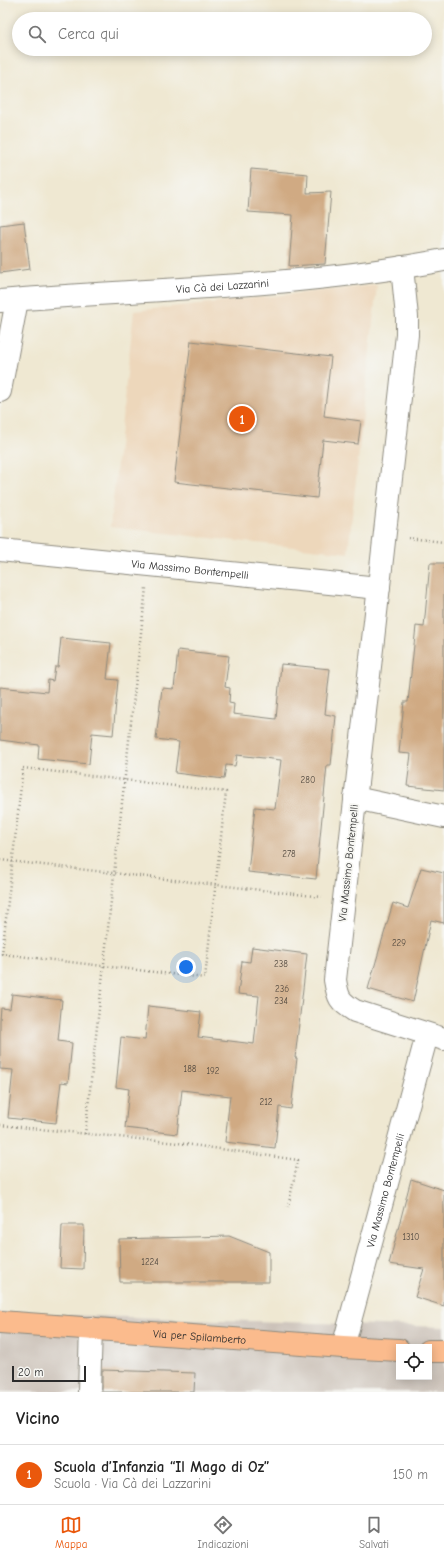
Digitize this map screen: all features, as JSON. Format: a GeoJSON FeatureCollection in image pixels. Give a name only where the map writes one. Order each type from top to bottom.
{"type":"FeatureCollection","features":[{"type":"Feature","properties":{"kind":"main road","name":"Via per Spilamberto"},"geometry":{"type":"LineString","coordinates":[[0,1322],[396,1350]]}},
{"type":"Feature","properties":{"kind":"main road"},"geometry":{"type":"LineString","coordinates":[[432,1351],[444,1352]]}},
{"type":"Feature","properties":{"kind":"street","name":"Via Cà dei Lazzarini"},"geometry":{"type":"LineString","coordinates":[[9,301],[223,287],[332,277],[444,260]]}},
{"type":"Feature","properties":{"kind":"street","name":"Via Massimo Bontempelli"},"geometry":{"type":"LineString","coordinates":[[343,1347],[436,1037],[355,1011],[344,1004],[338,996],[335,980],[407,335],[407,317],[402,267]]}},
{"type":"Feature","properties":{"kind":"street"},"geometry":{"type":"LineString","coordinates":[[0,391],[9,301]]}},
{"type":"Feature","properties":{"kind":"street","name":"Via Massimo Bontempelli"},"geometry":{"type":"LineString","coordinates":[[0,550],[379,588]]}},
{"type":"Feature","properties":{"kind":"street","name":"Via Massimo Bontempelli"},"geometry":{"type":"LineString","coordinates":[[355,798],[444,817]]}},
{"type":"Feature","properties":{"kind":"street"},"geometry":{"type":"LineString","coordinates":[[88,1392],[91,1328]]}},
{"type":"Feature","properties":{"kind":"path"},"geometry":{"type":"LineString","coordinates":[[385,535],[444,542]]}},
{"type":"Feature","properties":{"kind":"path"},"geometry":{"type":"LineString","coordinates":[[85,1134],[149,566]]}},
{"type":"Feature","properties":{"kind":"path"},"geometry":{"type":"LineString","coordinates":[[23,768],[125,780],[226,792],[205,978],[2,954],[23,768]]}},
{"type":"Feature","properties":{"kind":"path"},"geometry":{"type":"LineString","coordinates":[[0,860],[344,899]]}},
{"type":"Feature","properties":{"kind":"path"},"geometry":{"type":"LineString","coordinates":[[0,1125],[178,1143],[298,1160],[288,1207]]}},
{"type":"Feature","properties":{"kind":"shaded area"},"geometry":{"type":"Polygon","coordinates":[[[377,285],[348,553],[110,527],[134,311],[377,285]]]}},
{"type":"Feature","properties":{"kind":"shaded area"},"geometry":{"type":"Polygon","coordinates":[[[0,1313],[444,1327],[444,1392],[0,1392],[0,1313]]]}},
{"type":"Feature","properties":{"kind":"building"},"geometry":{"type":"Polygon","coordinates":[[[251,169],[308,174],[307,193],[331,192],[325,264],[289,266],[293,215],[248,212],[251,169]]]}},
{"type":"Feature","properties":{"kind":"building"},"geometry":{"type":"Polygon","coordinates":[[[24,222],[30,269],[0,273],[0,225],[24,222]]]}},
{"type":"Feature","properties":{"kind":"building"},"geometry":{"type":"Polygon","coordinates":[[[191,341],[331,357],[324,416],[361,421],[358,444],[323,440],[317,498],[174,482],[191,341]]]}},
{"type":"Feature","properties":{"kind":"building"},"geometry":{"type":"Polygon","coordinates":[[[430,563],[444,563],[444,790],[407,786],[411,754],[399,753],[404,702],[408,702],[416,626],[424,627],[430,563]]]}},
{"type":"Feature","properties":{"kind":"building"},"geometry":{"type":"Polygon","coordinates":[[[61,638],[111,643],[107,679],[118,680],[113,735],[92,733],[89,764],[38,759],[39,745],[0,740],[0,687],[47,692],[48,680],[53,681],[55,667],[58,667],[61,638]]]}},
{"type":"Feature","properties":{"kind":"building"},"geometry":{"type":"Polygon","coordinates":[[[178,650],[229,656],[225,687],[230,688],[229,703],[234,704],[233,714],[276,719],[281,664],[330,669],[325,714],[336,716],[331,765],[327,765],[316,879],[248,872],[255,807],[275,809],[281,760],[237,755],[235,766],[226,765],[224,779],[175,773],[179,742],[156,739],[162,688],[174,689],[178,650]]]}},
{"type":"Feature","properties":{"kind":"building"},"geometry":{"type":"Polygon","coordinates":[[[421,868],[444,873],[444,923],[431,920],[413,1002],[368,989],[393,903],[408,908],[421,868]]]}},
{"type":"Feature","properties":{"kind":"building"},"geometry":{"type":"Polygon","coordinates":[[[252,947],[307,954],[295,1058],[297,1058],[291,1109],[279,1107],[275,1148],[225,1142],[230,1096],[182,1090],[177,1134],[125,1128],[129,1089],[116,1087],[121,1037],[145,1040],[148,1006],[201,1012],[198,1037],[254,1044],[259,996],[238,994],[242,961],[250,962],[252,947]]]}},
{"type":"Feature","properties":{"kind":"building"},"geometry":{"type":"Polygon","coordinates":[[[12,994],[62,1000],[58,1041],[72,1043],[68,1083],[61,1082],[56,1123],[8,1118],[13,1070],[0,1069],[0,1020],[1,1008],[10,1009],[12,994]]]}},
{"type":"Feature","properties":{"kind":"building"},"geometry":{"type":"Polygon","coordinates":[[[411,1179],[444,1190],[444,1306],[415,1297],[424,1269],[389,1264],[411,1179]]]}},
{"type":"Feature","properties":{"kind":"building"},"geometry":{"type":"Polygon","coordinates":[[[62,1225],[84,1225],[83,1269],[60,1268],[62,1225]]]}},
{"type":"Feature","properties":{"kind":"building"},"geometry":{"type":"Polygon","coordinates":[[[229,1236],[269,1252],[269,1282],[120,1282],[119,1239],[229,1236]]]}},
{"type":"Feature","properties":{"kind":"building"},"geometry":{"type":"Polygon","coordinates":[[[102,1370],[195,1373],[194,1392],[102,1392],[102,1370]]]}},
{"type":"Feature","properties":{"kind":"place","name":"Scuola d’Infanzia “Il Mago di Oz”"},"geometry":{"type":"Point","coordinates":[242,419]}}]}
